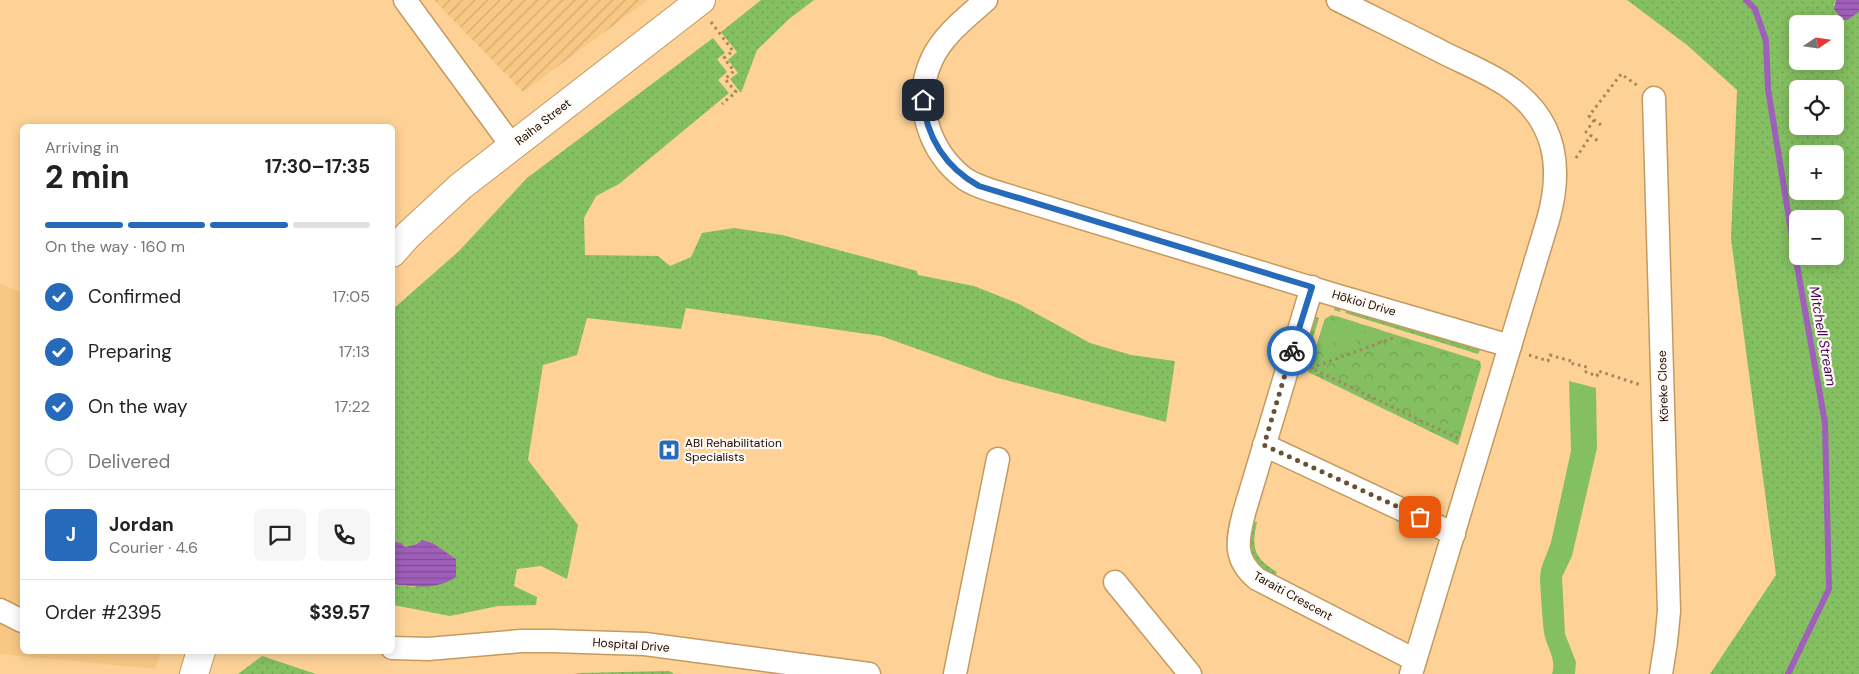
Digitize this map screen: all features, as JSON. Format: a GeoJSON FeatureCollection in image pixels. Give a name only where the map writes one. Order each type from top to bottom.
{"type":"FeatureCollection","features":[{"type":"Feature","properties":{"kind":"main road","name":"Raiha Street"},"geometry":{"type":"LineString","coordinates":[[395,249],[461,186],[701,0]]}},
{"type":"Feature","properties":{"kind":"main road"},"geometry":{"type":"LineString","coordinates":[[194,674],[200,654]]}},
{"type":"Feature","properties":{"kind":"street"},"geometry":{"type":"LineString","coordinates":[[405,0],[512,146]]}},
{"type":"Feature","properties":{"kind":"street","name":"Hōkioi Drive"},"geometry":{"type":"LineString","coordinates":[[986,0],[943,41],[932,59],[924,86],[924,109],[931,136],[941,154],[959,173],[979,186],[993,191],[1510,346]]}},
{"type":"Feature","properties":{"kind":"street"},"geometry":{"type":"LineString","coordinates":[[1338,0],[1507,86],[1529,104],[1543,124],[1548,136],[1556,170],[1555,191],[1548,220],[1413,667]]}},
{"type":"Feature","properties":{"kind":"street","name":"Kōreke Close"},"geometry":{"type":"LineString","coordinates":[[1654,98],[1669,611],[1661,674]]}},
{"type":"Feature","properties":{"kind":"street","name":"Taraiti Crescent"},"geometry":{"type":"LineString","coordinates":[[1312,287],[1239,529],[1238,546],[1243,564],[1252,574],[1413,667]]}},
{"type":"Feature","properties":{"kind":"street"},"geometry":{"type":"LineString","coordinates":[[1264,445],[1454,534]]}},
{"type":"Feature","properties":{"kind":"street"},"geometry":{"type":"LineString","coordinates":[[955,674],[998,459]]}},
{"type":"Feature","properties":{"kind":"street"},"geometry":{"type":"LineString","coordinates":[[1115,582],[1190,674]]}},
{"type":"Feature","properties":{"kind":"street"},"geometry":{"type":"LineString","coordinates":[[0,610],[20,619]]}},
{"type":"Feature","properties":{"kind":"street","name":"Hospital Drive"},"geometry":{"type":"LineString","coordinates":[[395,648],[428,649],[552,641],[645,644],[863,673]]}},
{"type":"Feature","properties":{"kind":"path"},"geometry":{"type":"LineString","coordinates":[[722,104],[736,92],[725,79],[734,71],[724,58],[733,52],[725,40]]}},
{"type":"Feature","properties":{"kind":"path"},"geometry":{"type":"LineString","coordinates":[[1601,124],[1589,116],[1621,74],[1654,98]]}},
{"type":"Feature","properties":{"kind":"path"},"geometry":{"type":"LineString","coordinates":[[1594,120],[1586,132],[1598,140]]}},
{"type":"Feature","properties":{"kind":"path"},"geometry":{"type":"LineString","coordinates":[[1581,151],[1591,135]]}},
{"type":"Feature","properties":{"kind":"path"},"geometry":{"type":"LineString","coordinates":[[1399,336],[1309,367],[1462,441]]}},
{"type":"Feature","properties":{"kind":"path"},"geometry":{"type":"LineString","coordinates":[[1533,356],[1548,361],[1550,355],[1587,367],[1586,372],[1597,376],[1598,371],[1644,386]]}},
{"type":"Feature","properties":{"kind":"shaded area"},"geometry":{"type":"Polygon","coordinates":[[[434,0],[648,0],[523,92],[434,0]]]}},
{"type":"Feature","properties":{"kind":"shaded area"},"geometry":{"type":"Polygon","coordinates":[[[1836,0],[1859,0],[1859,12],[1848,20],[1844,20],[1844,15],[1838,15],[1834,9],[1836,0]]]}},
{"type":"Feature","properties":{"kind":"shaded area"},"geometry":{"type":"Polygon","coordinates":[[[0,283],[20,292],[20,654],[161,654],[155,669],[0,654],[0,283]]]}},
{"type":"Feature","properties":{"kind":"shaded area"},"geometry":{"type":"Polygon","coordinates":[[[422,540],[433,543],[456,559],[456,577],[433,586],[417,587],[395,584],[395,542],[401,543],[405,547],[417,544],[422,540]]]}},
{"type":"Feature","properties":{"kind":"green space"},"geometry":{"type":"Polygon","coordinates":[[[761,0],[814,0],[789,19],[757,50],[741,93],[730,79],[738,73],[728,60],[737,52],[721,32],[761,0]]]}},
{"type":"Feature","properties":{"kind":"green space"},"geometry":{"type":"Polygon","coordinates":[[[1627,0],[1836,0],[1834,5],[1843,15],[1789,15],[1789,70],[1844,70],[1844,16],[1848,20],[1859,12],[1859,674],[1710,674],[1776,575],[1731,239],[1737,90],[1687,45],[1627,0]]]}},
{"type":"Feature","properties":{"kind":"green space"},"geometry":{"type":"Polygon","coordinates":[[[713,38],[725,53],[717,59],[727,72],[718,80],[729,93],[619,184],[596,196],[584,218],[585,255],[658,256],[670,266],[691,257],[702,233],[734,228],[782,235],[917,271],[918,275],[974,286],[1019,304],[1090,343],[1131,355],[1175,361],[1166,422],[998,378],[881,336],[686,308],[681,329],[587,318],[577,355],[543,365],[528,460],[578,525],[567,579],[541,566],[517,569],[514,586],[537,597],[536,605],[498,606],[450,616],[395,605],[395,584],[413,587],[456,577],[456,559],[433,543],[422,540],[417,544],[405,547],[401,543],[395,542],[395,307],[459,251],[527,178],[713,38]]]}},
{"type":"Feature","properties":{"kind":"green space"},"geometry":{"type":"Polygon","coordinates":[[[1336,304],[1481,348],[1478,354],[1345,313],[1346,310],[1341,308],[1340,312],[1334,310],[1336,304]]]}},
{"type":"Feature","properties":{"kind":"green space"},"geometry":{"type":"Polygon","coordinates":[[[1332,315],[1480,361],[1481,367],[1458,445],[1308,372],[1325,319],[1332,315]]]}},
{"type":"Feature","properties":{"kind":"green space"},"geometry":{"type":"Polygon","coordinates":[[[1332,315],[1325,337],[1334,340],[1333,346],[1328,345],[1327,351],[1316,347],[1325,319],[1332,315]]]}},
{"type":"Feature","properties":{"kind":"green space"},"geometry":{"type":"Polygon","coordinates":[[[1313,316],[1319,318],[1304,368],[1298,366],[1313,316]]]}},
{"type":"Feature","properties":{"kind":"green space"},"geometry":{"type":"Polygon","coordinates":[[[1336,316],[1358,323],[1355,334],[1358,335],[1357,341],[1355,349],[1329,358],[1331,352],[1338,353],[1341,337],[1331,333],[1336,316]]]}},
{"type":"Feature","properties":{"kind":"green space"},"geometry":{"type":"Polygon","coordinates":[[[1364,325],[1381,330],[1386,337],[1362,346],[1366,332],[1362,330],[1364,325]]]}},
{"type":"Feature","properties":{"kind":"green space"},"geometry":{"type":"Polygon","coordinates":[[[1569,381],[1596,388],[1597,448],[1572,556],[1562,577],[1565,634],[1576,662],[1575,674],[1552,674],[1553,663],[1544,633],[1540,579],[1541,568],[1551,543],[1571,451],[1569,381]]]}},
{"type":"Feature","properties":{"kind":"green space"},"geometry":{"type":"Polygon","coordinates":[[[1251,521],[1257,522],[1254,539],[1256,551],[1263,562],[1277,572],[1274,577],[1257,565],[1248,546],[1251,521]]]}},
{"type":"Feature","properties":{"kind":"green space"},"geometry":{"type":"Polygon","coordinates":[[[262,656],[316,674],[238,674],[262,656]]]}},
{"type":"Feature","properties":{"kind":"green space"},"geometry":{"type":"Polygon","coordinates":[[[669,671],[674,674],[575,674],[580,673],[669,671]]]}},
{"type":"Feature","properties":{"kind":"waterway","name":"Mitchell Stream"},"geometry":{"type":"LineString","coordinates":[[1746,0],[1755,9],[1766,41],[1768,89],[1825,423],[1829,589],[1788,674]]}},
{"type":"Feature","properties":{"kind":"way so far"},"geometry":{"type":"LineString","coordinates":[[1292,351],[1264,445],[1420,517]]}},
{"type":"Feature","properties":{"kind":"place","name":"ABI Rehabilitation Specialists"},"geometry":{"type":"Point","coordinates":[669,450]}},
{"type":"Feature","properties":{"kind":"route"},"geometry":{"type":"LineString","coordinates":[[923,100],[925,118],[931,136],[941,154],[966,179],[979,186],[1312,287],[1292,351]]}}]}
